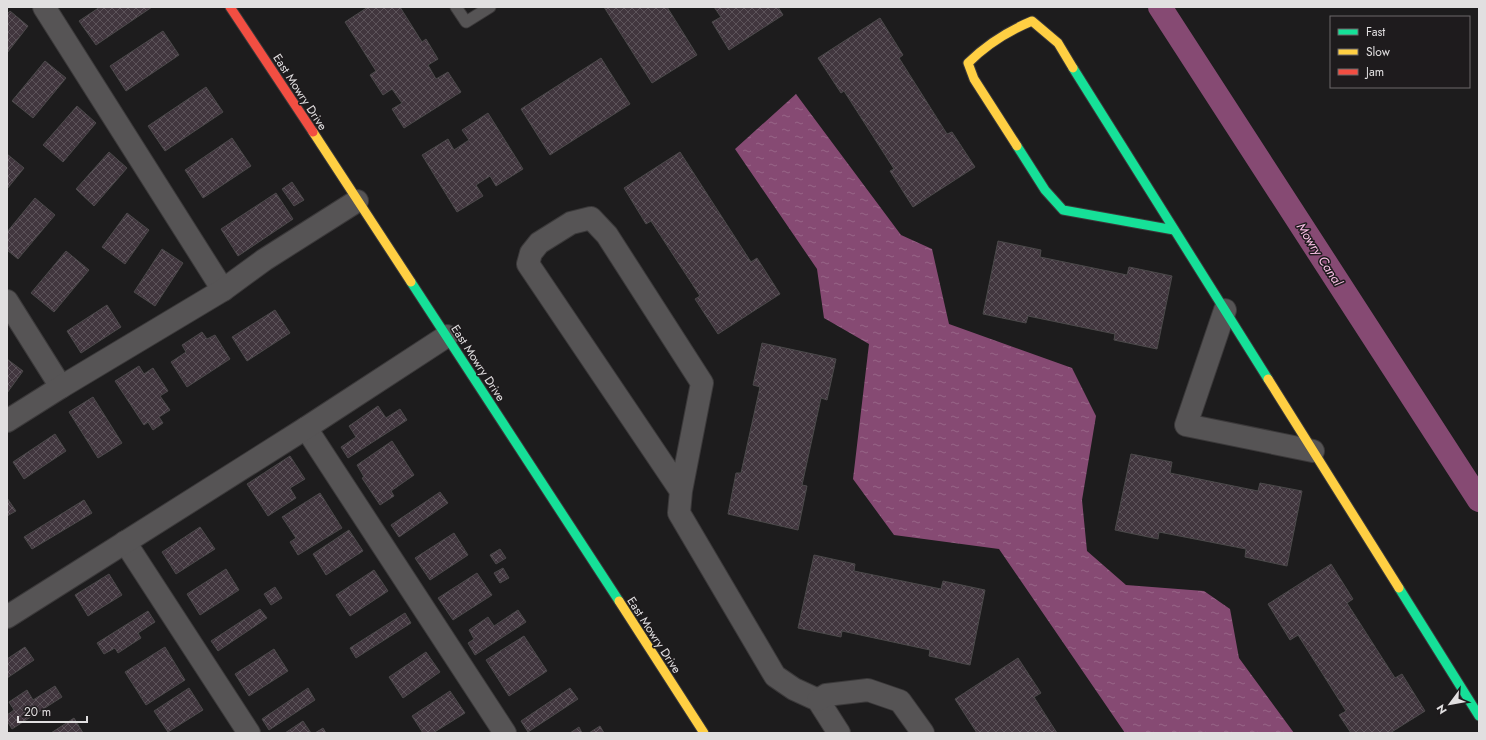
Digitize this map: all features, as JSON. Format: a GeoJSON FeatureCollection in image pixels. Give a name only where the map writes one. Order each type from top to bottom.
{"type":"FeatureCollection","features":[{"type":"Feature","properties":{"kind":"street"},"geometry":{"type":"LineString","coordinates":[[44,7],[223,290]]}},
{"type":"Feature","properties":{"kind":"street","name":"East Mowry Drive"},"geometry":{"type":"LineString","coordinates":[[234,8],[357,201],[447,336],[704,733]]}},
{"type":"Feature","properties":{"kind":"street"},"geometry":{"type":"LineString","coordinates":[[1174,230],[1063,210],[1045,190],[974,79],[968,63],[975,56],[1020,26],[1032,21],[1058,43],[1479,716]]}},
{"type":"Feature","properties":{"kind":"street"},"geometry":{"type":"LineString","coordinates":[[7,421],[223,290],[264,260],[357,201]]}},
{"type":"Feature","properties":{"kind":"street"},"geometry":{"type":"LineString","coordinates":[[681,491],[528,264],[531,253],[539,243],[571,223],[591,218],[607,235],[702,383],[681,491],[679,513],[775,676],[794,689],[818,700],[839,733]]}},
{"type":"Feature","properties":{"kind":"street"},"geometry":{"type":"LineString","coordinates":[[7,301],[61,387]]}},
{"type":"Feature","properties":{"kind":"street"},"geometry":{"type":"LineString","coordinates":[[1225,310],[1186,425],[1313,451]]}},
{"type":"Feature","properties":{"kind":"street"},"geometry":{"type":"LineString","coordinates":[[7,617],[306,428],[447,336]]}},
{"type":"Feature","properties":{"kind":"street"},"geometry":{"type":"LineString","coordinates":[[306,428],[505,733]]}},
{"type":"Feature","properties":{"kind":"street"},"geometry":{"type":"LineString","coordinates":[[125,542],[249,733]]}},
{"type":"Feature","properties":{"kind":"street"},"geometry":{"type":"LineString","coordinates":[[818,700],[826,695],[868,690],[900,701],[923,733]]}},
{"type":"Feature","properties":{"kind":"lane"},"geometry":{"type":"LineString","coordinates":[[456,7],[466,22],[490,7]]}},
{"type":"Feature","properties":{"kind":"water"},"geometry":{"type":"Polygon","coordinates":[[[796,94],[901,235],[932,249],[949,324],[1072,368],[1096,416],[1082,500],[1087,551],[1126,585],[1204,591],[1230,609],[1239,658],[1294,733],[1125,733],[999,549],[894,535],[853,479],[869,344],[824,318],[817,269],[735,149],[796,94]]]}},
{"type":"Feature","properties":{"kind":"building"},"geometry":{"type":"Polygon","coordinates":[[[100,7],[152,7],[96,45],[79,21],[100,7]]]}},
{"type":"Feature","properties":{"kind":"building"},"geometry":{"type":"Polygon","coordinates":[[[368,7],[400,7],[422,42],[426,39],[438,59],[428,65],[436,79],[448,72],[461,92],[404,128],[392,109],[402,103],[392,89],[383,95],[370,75],[376,71],[345,22],[368,7]]]}},
{"type":"Feature","properties":{"kind":"building"},"geometry":{"type":"Polygon","coordinates":[[[604,7],[667,7],[697,55],[652,83],[604,7]]]}},
{"type":"Feature","properties":{"kind":"building"},"geometry":{"type":"Polygon","coordinates":[[[714,7],[778,7],[783,15],[729,50],[712,22],[721,17],[714,7]]]}},
{"type":"Feature","properties":{"kind":"building"},"geometry":{"type":"Polygon","coordinates":[[[10,11],[28,26],[7,53],[7,14],[10,11]]]}},
{"type":"Feature","properties":{"kind":"building"},"geometry":{"type":"Polygon","coordinates":[[[880,18],[903,55],[899,58],[947,134],[952,132],[975,167],[913,207],[890,171],[894,169],[844,91],[841,93],[818,58],[880,18]]]}},
{"type":"Feature","properties":{"kind":"building"},"geometry":{"type":"Polygon","coordinates":[[[163,31],[179,55],[126,91],[110,66],[163,31]]]}},
{"type":"Feature","properties":{"kind":"building"},"geometry":{"type":"Polygon","coordinates":[[[601,58],[630,104],[550,155],[521,109],[601,58]]]}},
{"type":"Feature","properties":{"kind":"building"},"geometry":{"type":"Polygon","coordinates":[[[45,61],[66,78],[33,118],[12,101],[45,61]]]}},
{"type":"Feature","properties":{"kind":"building"},"geometry":{"type":"Polygon","coordinates":[[[206,87],[223,112],[165,151],[148,126],[206,87]]]}},
{"type":"Feature","properties":{"kind":"building"},"geometry":{"type":"Polygon","coordinates":[[[77,106],[96,123],[63,162],[43,145],[77,106]]]}},
{"type":"Feature","properties":{"kind":"building"},"geometry":{"type":"Polygon","coordinates":[[[488,113],[523,169],[496,186],[490,176],[476,185],[483,196],[457,212],[422,155],[448,139],[454,150],[469,140],[462,130],[488,113]]]}},
{"type":"Feature","properties":{"kind":"building"},"geometry":{"type":"Polygon","coordinates":[[[232,138],[251,166],[203,198],[185,170],[232,138]]]}},
{"type":"Feature","properties":{"kind":"building"},"geometry":{"type":"Polygon","coordinates":[[[109,152],[127,168],[94,206],[76,189],[109,152]]]}},
{"type":"Feature","properties":{"kind":"building"},"geometry":{"type":"Polygon","coordinates":[[[680,152],[751,262],[757,258],[780,294],[718,334],[695,299],[700,296],[651,221],[646,224],[624,188],[680,152]]]}},
{"type":"Feature","properties":{"kind":"building"},"geometry":{"type":"Polygon","coordinates":[[[7,154],[24,168],[7,189],[7,154]]]}},
{"type":"Feature","properties":{"kind":"building"},"geometry":{"type":"Polygon","coordinates":[[[292,182],[304,200],[294,206],[282,189],[292,182]]]}},
{"type":"Feature","properties":{"kind":"building"},"geometry":{"type":"Polygon","coordinates":[[[276,193],[293,219],[238,256],[221,229],[276,193]]]}},
{"type":"Feature","properties":{"kind":"building"},"geometry":{"type":"Polygon","coordinates":[[[35,198],[55,215],[18,259],[7,250],[7,232],[35,198]]]}},
{"type":"Feature","properties":{"kind":"building"},"geometry":{"type":"Polygon","coordinates":[[[127,213],[149,230],[125,264],[102,247],[127,213]]]}},
{"type":"Feature","properties":{"kind":"building"},"geometry":{"type":"Polygon","coordinates":[[[998,241],[1041,250],[1040,257],[1127,275],[1129,267],[1172,276],[1157,349],[1114,340],[1115,334],[1028,316],[1026,323],[983,314],[998,241]]]}},
{"type":"Feature","properties":{"kind":"building"},"geometry":{"type":"Polygon","coordinates":[[[162,249],[183,263],[155,306],[134,292],[162,249]]]}},
{"type":"Feature","properties":{"kind":"building"},"geometry":{"type":"Polygon","coordinates":[[[66,251],[89,270],[54,312],[31,293],[66,251]]]}},
{"type":"Feature","properties":{"kind":"building"},"geometry":{"type":"Polygon","coordinates":[[[107,305],[121,327],[81,353],[67,331],[107,305]]]}},
{"type":"Feature","properties":{"kind":"building"},"geometry":{"type":"Polygon","coordinates":[[[275,310],[290,333],[247,361],[232,337],[275,310]]]}},
{"type":"Feature","properties":{"kind":"building"},"geometry":{"type":"Polygon","coordinates":[[[202,332],[207,339],[215,335],[230,359],[187,387],[171,362],[186,352],[182,345],[202,332]]]}},
{"type":"Feature","properties":{"kind":"building"},"geometry":{"type":"Polygon","coordinates":[[[762,343],[836,359],[827,400],[821,398],[802,485],[807,486],[798,530],[728,514],[736,473],[741,473],[760,387],[753,385],[762,343]]]}},
{"type":"Feature","properties":{"kind":"building"},"geometry":{"type":"Polygon","coordinates":[[[7,359],[23,371],[7,393],[7,359]]]}},
{"type":"Feature","properties":{"kind":"building"},"geometry":{"type":"Polygon","coordinates":[[[139,366],[144,374],[153,368],[168,391],[160,396],[170,410],[159,417],[163,423],[153,430],[148,422],[144,425],[115,381],[139,366]]]}},
{"type":"Feature","properties":{"kind":"building"},"geometry":{"type":"Polygon","coordinates":[[[93,397],[122,443],[98,458],[69,412],[93,397]]]}},
{"type":"Feature","properties":{"kind":"building"},"geometry":{"type":"Polygon","coordinates":[[[378,406],[386,418],[400,409],[407,420],[348,458],[341,447],[356,437],[349,426],[378,406]]]}},
{"type":"Feature","properties":{"kind":"building"},"geometry":{"type":"Polygon","coordinates":[[[55,434],[66,451],[24,479],[13,462],[55,434]]]}},
{"type":"Feature","properties":{"kind":"building"},"geometry":{"type":"Polygon","coordinates":[[[392,441],[414,475],[391,491],[394,496],[380,505],[362,478],[364,477],[357,465],[392,441]]]}},
{"type":"Feature","properties":{"kind":"building"},"geometry":{"type":"Polygon","coordinates":[[[1131,454],[1172,462],[1170,473],[1258,491],[1260,483],[1302,491],[1287,566],[1245,557],[1246,549],[1159,532],[1158,539],[1115,530],[1131,454]]]}},
{"type":"Feature","properties":{"kind":"building"},"geometry":{"type":"Polygon","coordinates":[[[290,456],[305,479],[290,488],[296,498],[268,516],[247,484],[290,456]]]}},
{"type":"Feature","properties":{"kind":"building"},"geometry":{"type":"Polygon","coordinates":[[[440,492],[448,503],[399,537],[391,525],[440,492]]]}},
{"type":"Feature","properties":{"kind":"building"},"geometry":{"type":"Polygon","coordinates":[[[320,493],[342,528],[298,555],[290,542],[296,538],[282,517],[320,493]]]}},
{"type":"Feature","properties":{"kind":"building"},"geometry":{"type":"Polygon","coordinates":[[[7,498],[16,511],[7,516],[7,498]]]}},
{"type":"Feature","properties":{"kind":"building"},"geometry":{"type":"Polygon","coordinates":[[[84,500],[92,513],[32,549],[24,537],[84,500]]]}},
{"type":"Feature","properties":{"kind":"building"},"geometry":{"type":"Polygon","coordinates":[[[200,527],[215,549],[176,574],[162,552],[200,527]]]}},
{"type":"Feature","properties":{"kind":"building"},"geometry":{"type":"Polygon","coordinates":[[[349,530],[363,551],[326,575],[313,554],[349,530]]]}},
{"type":"Feature","properties":{"kind":"building"},"geometry":{"type":"Polygon","coordinates":[[[454,533],[468,555],[430,580],[415,558],[454,533]]]}},
{"type":"Feature","properties":{"kind":"building"},"geometry":{"type":"Polygon","coordinates":[[[500,549],[506,558],[496,564],[490,555],[500,549]]]}},
{"type":"Feature","properties":{"kind":"building"},"geometry":{"type":"Polygon","coordinates":[[[814,555],[855,564],[854,571],[941,589],[943,581],[985,590],[970,665],[929,656],[930,650],[842,631],[841,637],[798,628],[814,555]]]}},
{"type":"Feature","properties":{"kind":"building"},"geometry":{"type":"Polygon","coordinates":[[[1331,564],[1353,599],[1347,603],[1395,678],[1402,674],[1425,711],[1390,733],[1351,733],[1339,715],[1346,711],[1298,635],[1290,640],[1268,604],[1331,564]]]}},
{"type":"Feature","properties":{"kind":"building"},"geometry":{"type":"Polygon","coordinates":[[[503,568],[509,578],[500,583],[494,573],[503,568]]]}},
{"type":"Feature","properties":{"kind":"building"},"geometry":{"type":"Polygon","coordinates":[[[226,569],[239,590],[200,615],[187,594],[226,569]]]}},
{"type":"Feature","properties":{"kind":"building"},"geometry":{"type":"Polygon","coordinates":[[[374,570],[388,591],[350,616],[336,595],[374,570]]]}},
{"type":"Feature","properties":{"kind":"building"},"geometry":{"type":"Polygon","coordinates":[[[477,573],[492,595],[453,620],[438,598],[477,573]]]}},
{"type":"Feature","properties":{"kind":"building"},"geometry":{"type":"Polygon","coordinates":[[[109,574],[122,595],[88,616],[75,595],[109,574]]]}},
{"type":"Feature","properties":{"kind":"building"},"geometry":{"type":"Polygon","coordinates":[[[275,587],[282,598],[271,605],[264,594],[275,587]]]}},
{"type":"Feature","properties":{"kind":"building"},"geometry":{"type":"Polygon","coordinates":[[[260,609],[267,618],[218,651],[211,641],[260,609]]]}},
{"type":"Feature","properties":{"kind":"building"},"geometry":{"type":"Polygon","coordinates":[[[518,610],[526,622],[475,655],[468,643],[474,639],[469,630],[488,617],[494,626],[518,610]]]}},
{"type":"Feature","properties":{"kind":"building"},"geometry":{"type":"Polygon","coordinates":[[[148,611],[155,622],[138,633],[141,638],[118,653],[115,648],[104,654],[97,643],[148,611]]]}},
{"type":"Feature","properties":{"kind":"building"},"geometry":{"type":"Polygon","coordinates":[[[405,613],[411,623],[356,658],[350,648],[405,613]]]}},
{"type":"Feature","properties":{"kind":"building"},"geometry":{"type":"Polygon","coordinates":[[[524,636],[547,671],[509,696],[486,660],[524,636]]]}},
{"type":"Feature","properties":{"kind":"building"},"geometry":{"type":"Polygon","coordinates":[[[25,647],[34,660],[7,678],[7,659],[25,647]]]}},
{"type":"Feature","properties":{"kind":"building"},"geometry":{"type":"Polygon","coordinates":[[[165,647],[185,680],[146,705],[125,672],[165,647]]]}},
{"type":"Feature","properties":{"kind":"building"},"geometry":{"type":"Polygon","coordinates":[[[274,649],[288,671],[249,696],[235,674],[274,649]]]}},
{"type":"Feature","properties":{"kind":"building"},"geometry":{"type":"Polygon","coordinates":[[[426,652],[440,672],[403,698],[389,677],[426,652]]]}},
{"type":"Feature","properties":{"kind":"building"},"geometry":{"type":"Polygon","coordinates":[[[1018,658],[1041,693],[1034,697],[1057,733],[977,733],[955,699],[1018,658]]]}},
{"type":"Feature","properties":{"kind":"building"},"geometry":{"type":"Polygon","coordinates":[[[55,686],[62,697],[12,729],[7,721],[7,715],[14,710],[9,702],[27,690],[33,700],[55,686]]]}},
{"type":"Feature","properties":{"kind":"building"},"geometry":{"type":"Polygon","coordinates":[[[189,688],[203,710],[168,732],[154,711],[189,688]]]}},
{"type":"Feature","properties":{"kind":"building"},"geometry":{"type":"Polygon","coordinates":[[[308,688],[315,700],[269,730],[262,719],[308,688]]]}},
{"type":"Feature","properties":{"kind":"building"},"geometry":{"type":"Polygon","coordinates":[[[570,688],[578,699],[528,732],[521,721],[570,688]]]}},
{"type":"Feature","properties":{"kind":"building"},"geometry":{"type":"Polygon","coordinates":[[[450,691],[465,713],[433,733],[423,733],[412,716],[450,691]]]}},
{"type":"Feature","properties":{"kind":"building"},"geometry":{"type":"Polygon","coordinates":[[[74,718],[83,733],[51,733],[74,718]]]}},
{"type":"Feature","properties":{"kind":"building"},"geometry":{"type":"Polygon","coordinates":[[[303,721],[311,733],[285,733],[303,721]]]}},
{"type":"Feature","properties":{"kind":"building"},"geometry":{"type":"Polygon","coordinates":[[[600,726],[604,733],[589,733],[600,726]]]}},
{"type":"Feature","properties":{"kind":"building"},"geometry":{"type":"Polygon","coordinates":[[[579,727],[582,733],[570,733],[579,727]]]}},
{"type":"Feature","properties":{"kind":"building"},"geometry":{"type":"Polygon","coordinates":[[[323,728],[326,733],[315,733],[323,728]]]}},
{"type":"Feature","properties":{"kind":"waterway","name":"Mowry Canal"},"geometry":{"type":"LineString","coordinates":[[1160,7],[1479,500]]}},
{"type":"Feature","properties":{"kind":"traffic: fast"},"geometry":{"type":"LineString","coordinates":[[1073,68],[1268,379]]}},
{"type":"Feature","properties":{"kind":"traffic: fast"},"geometry":{"type":"LineString","coordinates":[[1017,146],[1045,190],[1063,210],[1174,230]]}},
{"type":"Feature","properties":{"kind":"traffic: fast"},"geometry":{"type":"LineString","coordinates":[[411,282],[619,601]]}},
{"type":"Feature","properties":{"kind":"traffic: fast"},"geometry":{"type":"LineString","coordinates":[[1399,588],[1479,716]]}},
{"type":"Feature","properties":{"kind":"traffic: slow"},"geometry":{"type":"LineString","coordinates":[[1017,146],[974,79],[968,63],[982,50],[998,39],[1014,29],[1032,21],[1058,43],[1073,68]]}},
{"type":"Feature","properties":{"kind":"traffic: slow"},"geometry":{"type":"LineString","coordinates":[[313,132],[411,282]]}},
{"type":"Feature","properties":{"kind":"traffic: slow"},"geometry":{"type":"LineString","coordinates":[[1268,379],[1399,588]]}},
{"type":"Feature","properties":{"kind":"traffic: slow"},"geometry":{"type":"LineString","coordinates":[[619,601],[704,733]]}},
{"type":"Feature","properties":{"kind":"traffic: jam"},"geometry":{"type":"LineString","coordinates":[[230,7],[313,132]]}}]}
